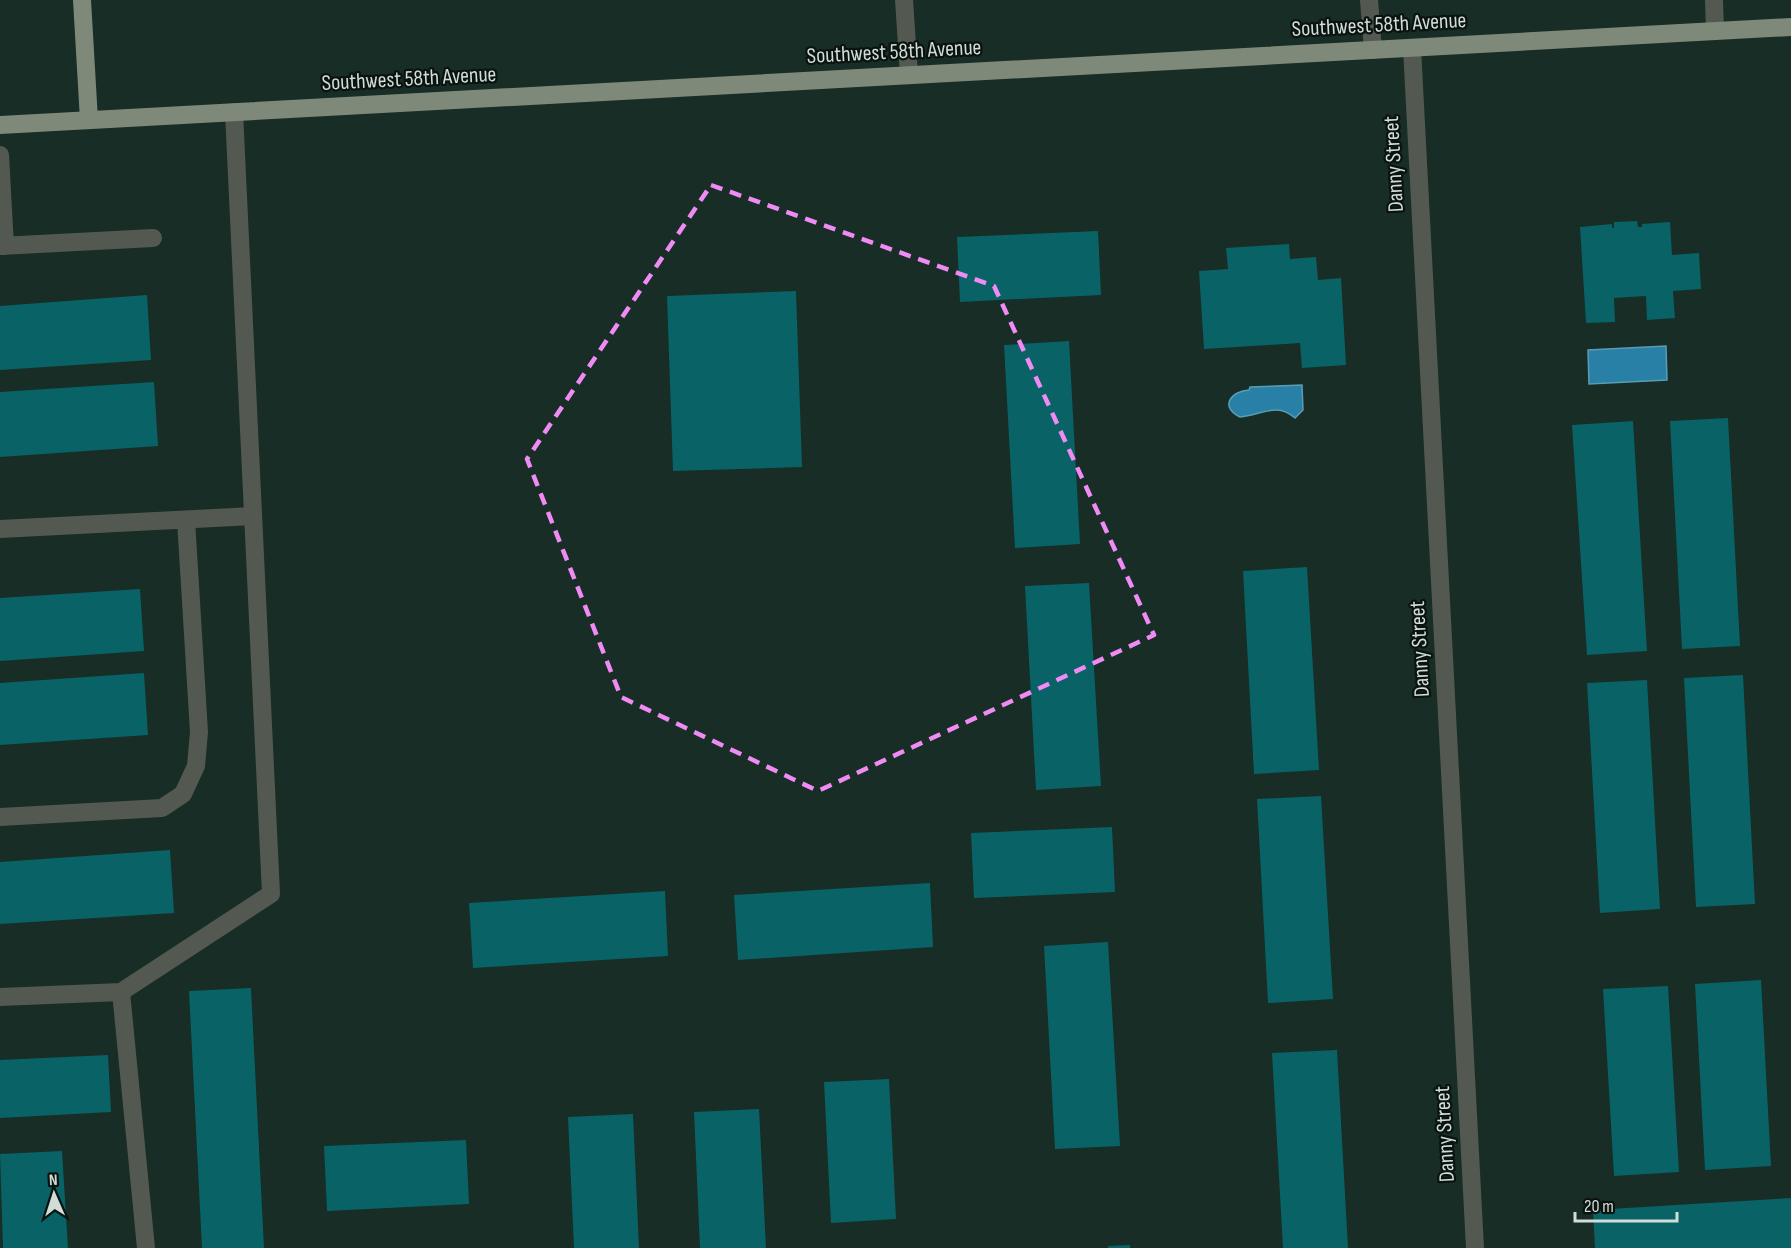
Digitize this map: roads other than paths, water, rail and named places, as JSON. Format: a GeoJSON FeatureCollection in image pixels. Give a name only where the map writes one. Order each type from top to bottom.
{"type":"FeatureCollection","features":[{"type":"Feature","properties":{"kind":"main road"},"geometry":{"type":"LineString","coordinates":[[82,0],[89,120]]}},
{"type":"Feature","properties":{"kind":"main road","name":"Southwest 58th Avenue"},"geometry":{"type":"LineString","coordinates":[[0,125],[1791,27]]}},
{"type":"Feature","properties":{"kind":"street"},"geometry":{"type":"LineString","coordinates":[[904,0],[909,75]]}},
{"type":"Feature","properties":{"kind":"street"},"geometry":{"type":"LineString","coordinates":[[1370,0],[1373,50]]}},
{"type":"Feature","properties":{"kind":"street"},"geometry":{"type":"LineString","coordinates":[[1714,0],[1715,31]]}},
{"type":"Feature","properties":{"kind":"street","name":"Danny Street"},"geometry":{"type":"LineString","coordinates":[[1412,48],[1475,1248]]}},
{"type":"Feature","properties":{"kind":"street"},"geometry":{"type":"LineString","coordinates":[[0,997],[121,992],[271,894],[234,112]]}},
{"type":"Feature","properties":{"kind":"street"},"geometry":{"type":"LineString","coordinates":[[0,155],[2,246],[153,238]]}},
{"type":"Feature","properties":{"kind":"street"},"geometry":{"type":"LineString","coordinates":[[0,529],[253,516]]}},
{"type":"Feature","properties":{"kind":"street"},"geometry":{"type":"LineString","coordinates":[[0,817],[162,808],[183,794],[195,766],[199,732],[186,520]]}},
{"type":"Feature","properties":{"kind":"street"},"geometry":{"type":"LineString","coordinates":[[121,992],[146,1248]]}},
{"type":"Feature","properties":{"kind":"water"},"geometry":{"type":"Polygon","coordinates":[[[1666,346],[1667,380],[1589,384],[1588,350],[1666,346]]]}},
{"type":"Feature","properties":{"kind":"water"},"geometry":{"type":"Polygon","coordinates":[[[1302,385],[1303,410],[1295,418],[1288,413],[1275,410],[1240,417],[1230,409],[1229,404],[1233,396],[1249,390],[1250,387],[1302,385]]]}}]}
